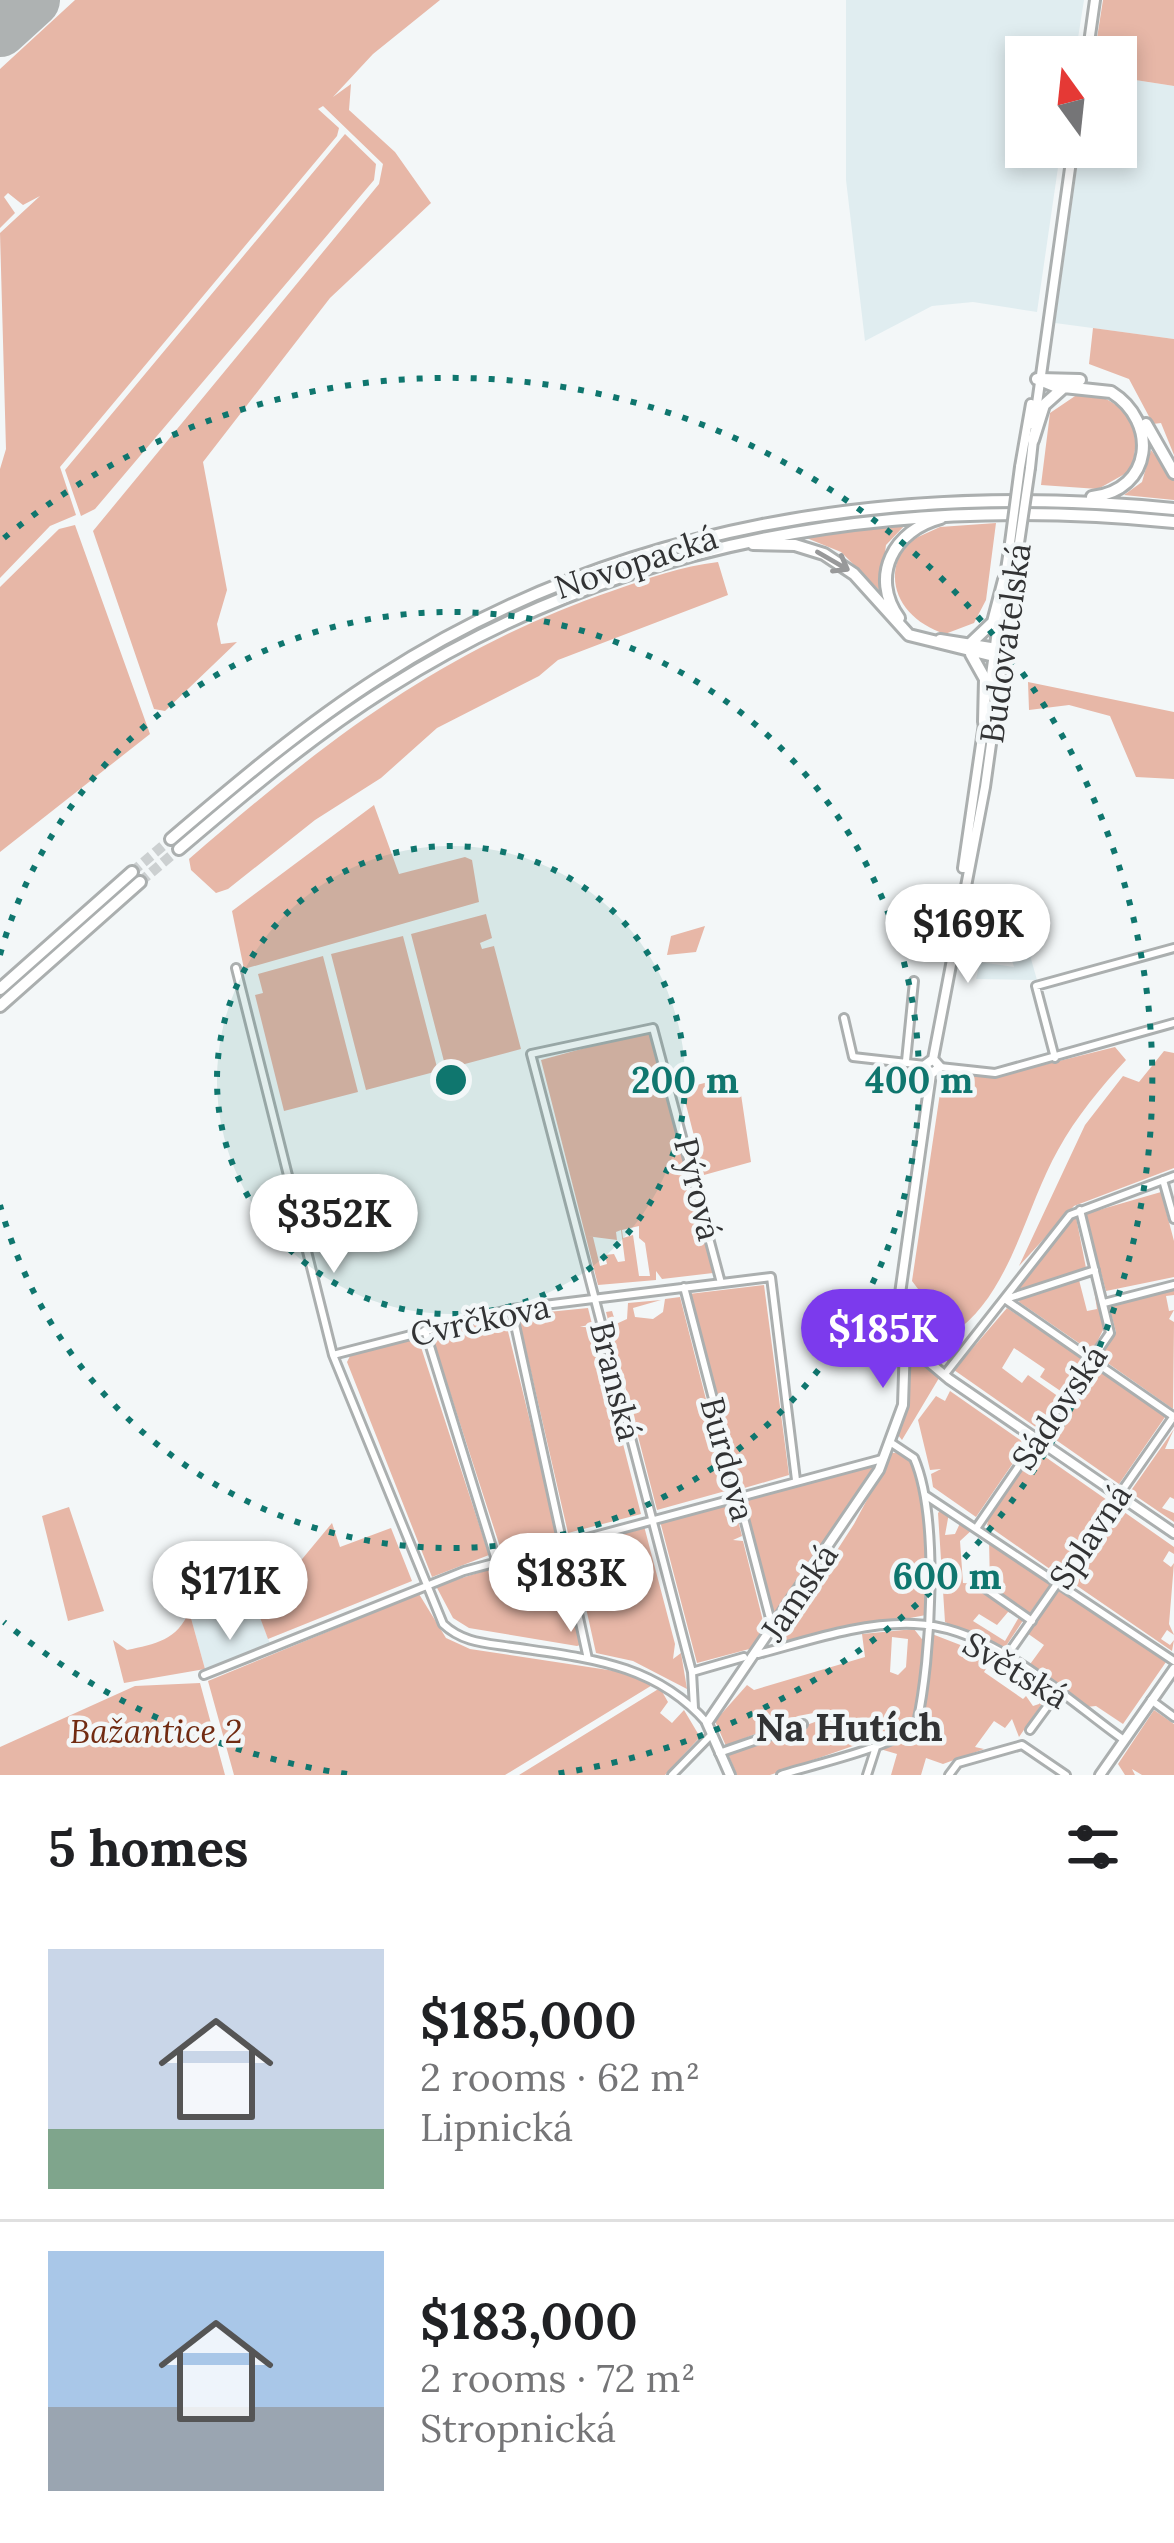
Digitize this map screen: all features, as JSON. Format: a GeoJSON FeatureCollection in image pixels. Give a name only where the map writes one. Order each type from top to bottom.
{"type":"FeatureCollection","features":[{"type":"Feature","properties":{"kind":"highway"},"geometry":{"type":"LineString","coordinates":[[1037,379],[1064,387],[1093,386],[1120,398],[1140,422],[1144,450],[1136,476],[1118,491],[1061,500]]}},
{"type":"Feature","properties":{"kind":"highway"},"geometry":{"type":"LineString","coordinates":[[1037,379],[1090,380],[1122,392],[1137,407],[1174,473]]}},
{"type":"Feature","properties":{"kind":"highway"},"geometry":{"type":"LineString","coordinates":[[1033,440],[1044,405],[1064,387]]}},
{"type":"Feature","properties":{"kind":"highway","name":"Novopacká"},"geometry":{"type":"LineString","coordinates":[[1174,508],[1061,500],[928,501],[790,518],[674,546],[569,581],[476,623],[382,675],[281,747],[175,844],[290,756],[433,661],[573,594],[719,547],[851,521],[967,512],[1174,521]]}},
{"type":"Feature","properties":{"kind":"highway"},"geometry":{"type":"LineString","coordinates":[[967,512],[924,523],[904,536],[889,558],[885,586],[892,608],[911,630],[970,649],[984,675],[984,722]]}},
{"type":"Feature","properties":{"kind":"highway"},"geometry":{"type":"LineString","coordinates":[[719,547],[782,544],[824,554],[854,574],[909,635],[998,653]]}},
{"type":"Feature","properties":{"kind":"highway"},"geometry":{"type":"LineString","coordinates":[[970,649],[993,622],[1004,580]]}},
{"type":"Feature","properties":{"kind":"highway"},"geometry":{"type":"LineString","coordinates":[[0,989],[136,877],[0,1006]]}},
{"type":"Feature","properties":{"kind":"street"},"geometry":{"type":"LineString","coordinates":[[1090,36],[1095,0]]}},
{"type":"Feature","properties":{"kind":"street","name":"Budovatelská"},"geometry":{"type":"LineString","coordinates":[[960,905],[1070,168]]}},
{"type":"Feature","properties":{"kind":"street","name":"Budovatelská"},"geometry":{"type":"LineString","coordinates":[[1025,467],[1033,440],[1037,379]]}},
{"type":"Feature","properties":{"kind":"street","name":"Budovatelská"},"geometry":{"type":"LineString","coordinates":[[893,1444],[903,1405],[904,1342],[897,1315],[932,1066],[985,787],[1004,580],[1014,543]]}},
{"type":"Feature","properties":{"kind":"street"},"geometry":{"type":"LineString","coordinates":[[1055,1058],[1036,986],[1174,948]]}},
{"type":"Feature","properties":{"kind":"street"},"geometry":{"type":"LineString","coordinates":[[236,968],[334,1354],[443,1624],[459,1637],[588,1659],[652,1676],[707,1723],[730,1775]]}},
{"type":"Feature","properties":{"kind":"street"},"geometry":{"type":"LineString","coordinates":[[906,1061],[914,981]]}},
{"type":"Feature","properties":{"kind":"street"},"geometry":{"type":"LineString","coordinates":[[844,1018],[853,1057],[995,1073],[1174,1022]]}},
{"type":"Feature","properties":{"kind":"street","name":"Branská"},"geometry":{"type":"LineString","coordinates":[[653,1028],[531,1054],[692,1672],[694,1708]]}},
{"type":"Feature","properties":{"kind":"street","name":"Pýrová"},"geometry":{"type":"LineString","coordinates":[[653,1028],[721,1283]]}},
{"type":"Feature","properties":{"kind":"street"},"geometry":{"type":"LineString","coordinates":[[945,1375],[1006,1300],[1049,1235],[1080,1210],[1174,1176]]}},
{"type":"Feature","properties":{"kind":"street"},"geometry":{"type":"LineString","coordinates":[[1163,1180],[1174,1219]]}},
{"type":"Feature","properties":{"kind":"street","name":"Sádovská"},"geometry":{"type":"LineString","coordinates":[[977,1527],[1109,1333],[1080,1210]]}},
{"type":"Feature","properties":{"kind":"street"},"geometry":{"type":"LineString","coordinates":[[1006,1300],[1040,1284],[1095,1270]]}},
{"type":"Feature","properties":{"kind":"street","name":"Cvrčkova"},"geometry":{"type":"LineString","coordinates":[[334,1354],[512,1310],[771,1277],[796,1480]]}},
{"type":"Feature","properties":{"kind":"street"},"geometry":{"type":"LineString","coordinates":[[1104,1303],[1174,1285]]}},
{"type":"Feature","properties":{"kind":"street","name":"Burdova"},"geometry":{"type":"LineString","coordinates":[[683,1287],[773,1632]]}},
{"type":"Feature","properties":{"kind":"street"},"geometry":{"type":"LineString","coordinates":[[1006,1300],[1173,1416]]}},
{"type":"Feature","properties":{"kind":"street"},"geometry":{"type":"LineString","coordinates":[[512,1310],[588,1659]]}},
{"type":"Feature","properties":{"kind":"street"},"geometry":{"type":"LineString","coordinates":[[425,1330],[496,1560]]}},
{"type":"Feature","properties":{"kind":"street"},"geometry":{"type":"LineString","coordinates":[[904,1342],[1174,1533]]}},
{"type":"Feature","properties":{"kind":"street","name":"Splavná"},"geometry":{"type":"LineString","coordinates":[[1006,1657],[1173,1416]]}},
{"type":"Feature","properties":{"kind":"street"},"geometry":{"type":"LineString","coordinates":[[782,1775],[910,1732],[917,1723],[929,1626],[925,1495],[914,1458],[893,1444]]}},
{"type":"Feature","properties":{"kind":"street","name":"Jamská"},"geometry":{"type":"LineString","coordinates":[[707,1723],[773,1632],[893,1444]]}},
{"type":"Feature","properties":{"kind":"street"},"geometry":{"type":"LineString","coordinates":[[204,1675],[496,1560],[886,1458]]}},
{"type":"Feature","properties":{"kind":"street"},"geometry":{"type":"LineString","coordinates":[[925,1495],[1174,1665],[1100,1775]]}},
{"type":"Feature","properties":{"kind":"street"},"geometry":{"type":"LineString","coordinates":[[985,1588],[1032,1621]]}},
{"type":"Feature","properties":{"kind":"street","name":"Světská"},"geometry":{"type":"LineString","coordinates":[[758,1654],[868,1627],[929,1626],[1006,1657],[1124,1740]]}},
{"type":"Feature","properties":{"kind":"street"},"geometry":{"type":"LineString","coordinates":[[692,1672],[744,1658]]}},
{"type":"Feature","properties":{"kind":"street"},"geometry":{"type":"LineString","coordinates":[[1030,1730],[1057,1693]]}},
{"type":"Feature","properties":{"kind":"street"},"geometry":{"type":"LineString","coordinates":[[1151,1700],[1174,1717]]}},
{"type":"Feature","properties":{"kind":"street"},"geometry":{"type":"LineString","coordinates":[[719,1753],[803,1724]]}},
{"type":"Feature","properties":{"kind":"street"},"geometry":{"type":"LineString","coordinates":[[672,1775],[711,1735]]}},
{"type":"Feature","properties":{"kind":"street"},"geometry":{"type":"LineString","coordinates":[[868,1775],[877,1744]]}},
{"type":"Feature","properties":{"kind":"street"},"geometry":{"type":"LineString","coordinates":[[949,1775],[958,1763],[1022,1745],[1066,1775]]}},
{"type":"Feature","properties":{"kind":"shaded area"},"geometry":{"type":"Polygon","coordinates":[[[846,0],[1084,0],[1078,36],[1005,36],[1005,168],[1058,168],[1037,312],[973,302],[932,306],[865,341],[846,180],[846,0]]]}},
{"type":"Feature","properties":{"kind":"shaded area"},"geometry":{"type":"Polygon","coordinates":[[[1137,80],[1174,86],[1174,339],[1055,323],[1077,168],[1137,168],[1137,80]]]}},
{"type":"Feature","properties":{"kind":"shaded area"},"geometry":{"type":"Polygon","coordinates":[[[1020,920],[1037,980],[976,979],[980,962],[1014,967],[1001,926],[1020,920]]]}},
{"type":"Feature","properties":{"kind":"shaded area"},"geometry":{"type":"Polygon","coordinates":[[[248,1585],[271,1646],[205,1669],[189,1611],[192,1604],[248,1585]]]}},
{"type":"Feature","properties":{"kind":"green space"},"geometry":{"type":"Polygon","coordinates":[[[75,0],[440,0],[373,54],[333,97],[351,84],[349,110],[395,152],[431,203],[330,298],[203,462],[227,590],[217,624],[221,644],[237,642],[165,711],[154,709],[93,531],[379,184],[383,164],[323,106],[318,109],[339,128],[337,136],[60,467],[76,515],[50,526],[0,578],[0,469],[6,449],[0,233],[40,196],[23,205],[8,193],[4,197],[15,213],[0,228],[0,69],[75,0]]]}},
{"type":"Feature","properties":{"kind":"green space"},"geometry":{"type":"Polygon","coordinates":[[[1103,0],[1174,0],[1174,86],[1137,80],[1137,36],[1097,36],[1103,0]]]}},
{"type":"Feature","properties":{"kind":"green space"},"geometry":{"type":"Polygon","coordinates":[[[345,134],[376,164],[374,180],[95,509],[81,516],[65,470],[345,134]]]}},
{"type":"Feature","properties":{"kind":"green space"},"geometry":{"type":"Polygon","coordinates":[[[1093,328],[1174,339],[1174,455],[1161,423],[1153,424],[1129,379],[1089,364],[1093,328]]]}},
{"type":"Feature","properties":{"kind":"green space"},"geometry":{"type":"Polygon","coordinates":[[[1081,392],[1109,401],[1128,417],[1135,441],[1130,471],[1098,489],[1041,485],[1050,413],[1081,392]]]}},
{"type":"Feature","properties":{"kind":"green space"},"geometry":{"type":"Polygon","coordinates":[[[1151,450],[1174,480],[1174,500],[1124,495],[1142,482],[1151,450]]]}},
{"type":"Feature","properties":{"kind":"green space"},"geometry":{"type":"Polygon","coordinates":[[[907,523],[886,545],[880,591],[841,552],[804,537],[907,523]]]}},
{"type":"Feature","properties":{"kind":"green space"},"geometry":{"type":"Polygon","coordinates":[[[996,523],[986,600],[974,623],[945,634],[917,619],[896,585],[895,571],[907,542],[940,527],[996,523]]]}},
{"type":"Feature","properties":{"kind":"green space"},"geometry":{"type":"Polygon","coordinates":[[[75,525],[150,734],[0,852],[0,587],[59,529],[75,525]]]}},
{"type":"Feature","properties":{"kind":"green space"},"geometry":{"type":"Polygon","coordinates":[[[718,562],[728,595],[558,660],[539,676],[437,728],[381,778],[315,820],[228,889],[216,893],[191,870],[189,859],[288,776],[439,671],[550,615],[651,578],[718,562]]]}},
{"type":"Feature","properties":{"kind":"green space"},"geometry":{"type":"Polygon","coordinates":[[[1028,682],[1174,712],[1174,779],[1136,777],[1110,716],[1069,705],[1029,710],[1028,682]]]}},
{"type":"Feature","properties":{"kind":"green space"},"geometry":{"type":"Polygon","coordinates":[[[374,805],[399,874],[465,857],[472,860],[479,902],[244,969],[232,911],[374,805]]]}},
{"type":"Feature","properties":{"kind":"green space"},"geometry":{"type":"Polygon","coordinates":[[[486,914],[492,938],[480,943],[482,949],[494,946],[521,1049],[446,1069],[411,934],[486,914]]]}},
{"type":"Feature","properties":{"kind":"green space"},"geometry":{"type":"Polygon","coordinates":[[[705,926],[696,952],[667,955],[671,936],[705,926]]]}},
{"type":"Feature","properties":{"kind":"green space"},"geometry":{"type":"Polygon","coordinates":[[[403,936],[438,1071],[366,1090],[331,954],[403,936]]]}},
{"type":"Feature","properties":{"kind":"green space"},"geometry":{"type":"Polygon","coordinates":[[[323,956],[358,1092],[284,1111],[255,995],[263,993],[258,974],[323,956]]]}},
{"type":"Feature","properties":{"kind":"green space"},"geometry":{"type":"Polygon","coordinates":[[[651,1030],[713,1273],[662,1279],[656,1271],[656,1280],[598,1285],[541,1060],[651,1030]],[[639,1226],[622,1230],[623,1238],[633,1235],[639,1276],[650,1276],[645,1243],[639,1238],[639,1226]],[[621,1230],[616,1232],[617,1240],[586,1236],[593,1237],[600,1266],[607,1264],[605,1255],[625,1261],[621,1230]]]}},
{"type":"Feature","properties":{"kind":"green space"},"geometry":{"type":"Polygon","coordinates":[[[1115,1047],[1126,1060],[1065,1138],[988,1297],[952,1334],[912,1281],[943,1073],[995,1077],[1115,1047]]]}},
{"type":"Feature","properties":{"kind":"green space"},"geometry":{"type":"Polygon","coordinates":[[[1164,1051],[1174,1053],[1174,1168],[1074,1206],[1019,1266],[1085,1125],[1123,1076],[1139,1082],[1164,1051]]]}},
{"type":"Feature","properties":{"kind":"green space"},"geometry":{"type":"Polygon","coordinates":[[[738,1074],[751,1162],[704,1175],[682,1089],[738,1074]]]}},
{"type":"Feature","properties":{"kind":"green space"},"geometry":{"type":"Polygon","coordinates":[[[1161,1192],[1174,1241],[1174,1277],[1106,1291],[1085,1214],[1161,1192]]]}},
{"type":"Feature","properties":{"kind":"green space"},"geometry":{"type":"Polygon","coordinates":[[[1076,1217],[1086,1268],[1018,1290],[1015,1285],[1053,1235],[1076,1217]]]}},
{"type":"Feature","properties":{"kind":"green space"},"geometry":{"type":"Polygon","coordinates":[[[1092,1277],[1105,1326],[1092,1352],[1019,1302],[1021,1295],[1079,1280],[1087,1311],[1097,1309],[1092,1277]]]}},
{"type":"Feature","properties":{"kind":"green space"},"geometry":{"type":"Polygon","coordinates":[[[764,1285],[789,1475],[741,1489],[689,1294],[764,1285]]]}},
{"type":"Feature","properties":{"kind":"green space"},"geometry":{"type":"Polygon","coordinates":[[[1174,1289],[1174,1295],[1166,1296],[1169,1311],[1174,1310],[1169,1319],[1174,1322],[1173,1409],[1099,1357],[1116,1332],[1109,1306],[1174,1289]]]}},
{"type":"Feature","properties":{"kind":"green space"},"geometry":{"type":"Polygon","coordinates":[[[680,1297],[729,1490],[657,1510],[606,1312],[612,1311],[616,1324],[627,1319],[628,1303],[661,1300],[633,1308],[635,1317],[653,1319],[663,1312],[665,1299],[680,1297]]]}},
{"type":"Feature","properties":{"kind":"green space"},"geometry":{"type":"Polygon","coordinates":[[[914,1305],[961,1346],[948,1362],[913,1331],[914,1305]]]}},
{"type":"Feature","properties":{"kind":"green space"},"geometry":{"type":"Polygon","coordinates":[[[588,1308],[592,1324],[580,1327],[593,1327],[641,1514],[568,1533],[518,1315],[588,1308]]]}},
{"type":"Feature","properties":{"kind":"green space"},"geometry":{"type":"Polygon","coordinates":[[[1007,1308],[1084,1360],[1062,1392],[1040,1377],[1045,1369],[1014,1348],[1002,1368],[1022,1383],[1028,1375],[1059,1397],[1037,1428],[954,1370],[1007,1308]]]}},
{"type":"Feature","properties":{"kind":"green space"},"geometry":{"type":"Polygon","coordinates":[[[504,1315],[558,1536],[502,1553],[432,1337],[504,1315]]]}},
{"type":"Feature","properties":{"kind":"green space"},"geometry":{"type":"Polygon","coordinates":[[[418,1338],[489,1555],[432,1577],[347,1362],[350,1356],[418,1338]]]}},
{"type":"Feature","properties":{"kind":"green space"},"geometry":{"type":"Polygon","coordinates":[[[916,1360],[939,1378],[902,1440],[898,1435],[911,1362],[916,1360]]]}},
{"type":"Feature","properties":{"kind":"green space"},"geometry":{"type":"Polygon","coordinates":[[[1092,1365],[1165,1417],[1119,1484],[1046,1433],[1092,1365]]]}},
{"type":"Feature","properties":{"kind":"green space"},"geometry":{"type":"Polygon","coordinates":[[[950,1391],[1026,1444],[976,1517],[933,1487],[931,1474],[941,1469],[930,1470],[918,1420],[936,1396],[945,1401],[950,1391]]]}},
{"type":"Feature","properties":{"kind":"green space"},"geometry":{"type":"Polygon","coordinates":[[[1174,1429],[1165,1449],[1174,1449],[1174,1499],[1170,1497],[1162,1508],[1174,1513],[1174,1522],[1130,1492],[1174,1429]]]}},
{"type":"Feature","properties":{"kind":"green space"},"geometry":{"type":"Polygon","coordinates":[[[1034,1449],[1107,1500],[1057,1574],[987,1525],[989,1517],[983,1522],[1034,1449]]]}},
{"type":"Feature","properties":{"kind":"green space"},"geometry":{"type":"Polygon","coordinates":[[[903,1452],[918,1482],[922,1504],[926,1615],[777,1643],[854,1524],[892,1453],[903,1452]]]}},
{"type":"Feature","properties":{"kind":"green space"},"geometry":{"type":"Polygon","coordinates":[[[874,1466],[774,1614],[743,1500],[874,1466]]]}},
{"type":"Feature","properties":{"kind":"green space"},"geometry":{"type":"Polygon","coordinates":[[[733,1501],[742,1536],[733,1540],[743,1541],[766,1633],[753,1648],[697,1663],[660,1521],[733,1501]]]}},
{"type":"Feature","properties":{"kind":"green space"},"geometry":{"type":"Polygon","coordinates":[[[69,1507],[104,1611],[68,1621],[42,1516],[69,1507]]]}},
{"type":"Feature","properties":{"kind":"green space"},"geometry":{"type":"Polygon","coordinates":[[[1117,1507],[1174,1547],[1174,1554],[1169,1551],[1163,1561],[1171,1567],[1174,1563],[1169,1624],[1174,1635],[1167,1630],[1161,1639],[1170,1645],[1174,1640],[1172,1651],[1067,1579],[1117,1507]]]}},
{"type":"Feature","properties":{"kind":"green space"},"geometry":{"type":"Polygon","coordinates":[[[942,1509],[949,1513],[945,1535],[955,1534],[961,1521],[973,1529],[960,1541],[963,1583],[980,1584],[1024,1619],[1004,1649],[945,1622],[938,1513],[942,1509]],[[1008,1612],[997,1625],[979,1614],[973,1621],[1005,1641],[1019,1617],[1008,1612]]]}},
{"type":"Feature","properties":{"kind":"green space"},"geometry":{"type":"Polygon","coordinates":[[[332,1523],[340,1547],[391,1528],[412,1581],[268,1639],[248,1585],[298,1564],[332,1523]]]}},
{"type":"Feature","properties":{"kind":"green space"},"geometry":{"type":"Polygon","coordinates":[[[644,1526],[675,1644],[673,1659],[681,1653],[687,1689],[633,1661],[596,1653],[572,1545],[644,1526]]]}},
{"type":"Feature","properties":{"kind":"green space"},"geometry":{"type":"Polygon","coordinates":[[[989,1539],[1052,1582],[1029,1614],[1001,1594],[1006,1586],[997,1591],[990,1586],[989,1539]]]}},
{"type":"Feature","properties":{"kind":"green space"},"geometry":{"type":"Polygon","coordinates":[[[558,1548],[583,1644],[577,1646],[469,1628],[453,1618],[436,1586],[558,1548]]]}},
{"type":"Feature","properties":{"kind":"green space"},"geometry":{"type":"Polygon","coordinates":[[[1057,1587],[1166,1662],[1123,1724],[1096,1706],[1086,1707],[1028,1667],[1044,1645],[1027,1633],[1057,1587]]]}},
{"type":"Feature","properties":{"kind":"green space"},"geometry":{"type":"Polygon","coordinates":[[[419,1594],[446,1638],[470,1649],[628,1673],[654,1684],[505,1775],[234,1775],[208,1681],[419,1594]]]}},
{"type":"Feature","properties":{"kind":"green space"},"geometry":{"type":"Polygon","coordinates":[[[189,1611],[205,1669],[124,1683],[113,1640],[127,1650],[156,1643],[172,1635],[189,1611]]]}},
{"type":"Feature","properties":{"kind":"green space"},"geometry":{"type":"Polygon","coordinates":[[[914,1629],[925,1643],[913,1725],[770,1775],[737,1775],[728,1754],[831,1716],[829,1710],[798,1716],[726,1746],[715,1721],[747,1685],[754,1690],[865,1657],[862,1634],[914,1629]],[[892,1637],[890,1672],[898,1675],[906,1667],[908,1639],[892,1637]]]}},
{"type":"Feature","properties":{"kind":"green space"},"geometry":{"type":"Polygon","coordinates":[[[932,1634],[994,1658],[1048,1695],[1019,1737],[1012,1719],[1005,1728],[994,1721],[975,1747],[984,1749],[943,1764],[926,1758],[921,1775],[891,1775],[897,1754],[880,1749],[918,1732],[932,1634]],[[990,1662],[984,1672],[1023,1699],[1026,1696],[1033,1706],[1039,1704],[1040,1696],[990,1662]]]}},
{"type":"Feature","properties":{"kind":"green space","name":"Bažantice 2"},"geometry":{"type":"Polygon","coordinates":[[[200,1683],[225,1775],[0,1775],[0,1747],[135,1686],[200,1683]]]}},
{"type":"Feature","properties":{"kind":"green space"},"geometry":{"type":"Polygon","coordinates":[[[660,1688],[668,1702],[660,1713],[672,1723],[684,1710],[700,1737],[665,1775],[519,1775],[660,1688]]]}},
{"type":"Feature","properties":{"kind":"green space"},"geometry":{"type":"Polygon","coordinates":[[[1154,1710],[1174,1724],[1174,1775],[1142,1775],[1132,1769],[1135,1775],[1125,1775],[1118,1764],[1154,1710]]]}},
{"type":"Feature","properties":{"kind":"runway"},"geometry":{"type":"LineString","coordinates":[[0,30],[33,0]]}},
{"type":"Feature","properties":{"kind":"tunnel"},"geometry":{"type":"LineString","coordinates":[[132,872],[171,839]]}},
{"type":"Feature","properties":{"kind":"tunnel"},"geometry":{"type":"LineString","coordinates":[[140,882],[179,849]]}},
{"type":"Feature","properties":{"kind":"district","name":"Na Hutích"},"geometry":{"type":"Point","coordinates":[849,1727]}}]}
